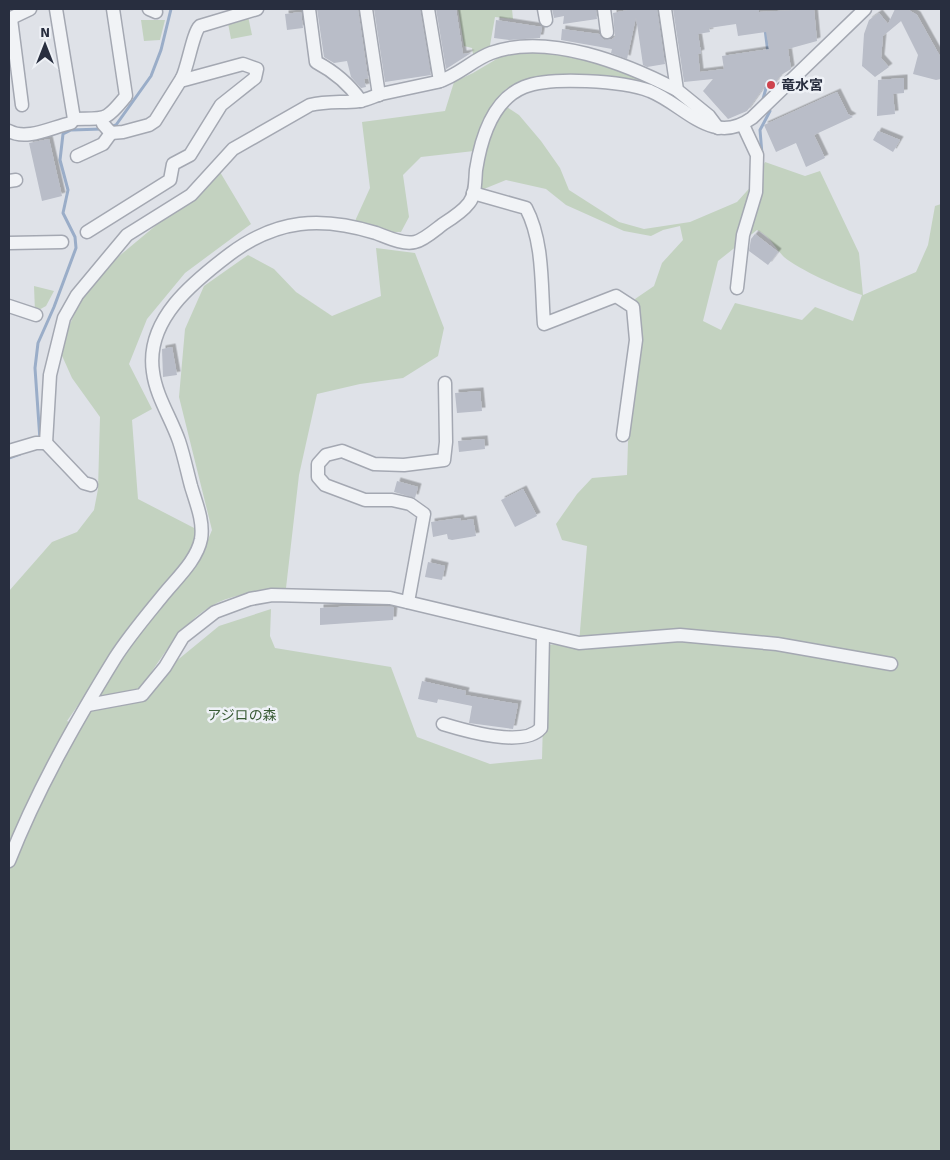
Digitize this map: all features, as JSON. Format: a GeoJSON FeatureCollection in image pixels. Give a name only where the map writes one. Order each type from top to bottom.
{"type":"FeatureCollection","features":[{"type":"Feature","properties":{"kind":"street"},"geometry":{"type":"LineString","coordinates":[[22,105],[10,19],[30,9]]}},
{"type":"Feature","properties":{"kind":"street"},"geometry":{"type":"LineString","coordinates":[[56,9],[74,119]]}},
{"type":"Feature","properties":{"kind":"street"},"geometry":{"type":"LineString","coordinates":[[77,156],[103,144],[110,115],[126,96],[114,9]]}},
{"type":"Feature","properties":{"kind":"street"},"geometry":{"type":"LineString","coordinates":[[74,119],[106,127],[132,130],[155,121],[189,64],[196,30],[200,26],[257,9]]}},
{"type":"Feature","properties":{"kind":"street"},"geometry":{"type":"LineString","coordinates":[[309,9],[316,62],[351,86],[361,101]]}},
{"type":"Feature","properties":{"kind":"street"},"geometry":{"type":"LineString","coordinates":[[366,9],[379,95]]}},
{"type":"Feature","properties":{"kind":"street"},"geometry":{"type":"LineString","coordinates":[[428,9],[440,81]]}},
{"type":"Feature","properties":{"kind":"street"},"geometry":{"type":"LineString","coordinates":[[604,9],[607,32]]}},
{"type":"Feature","properties":{"kind":"street"},"geometry":{"type":"LineString","coordinates":[[665,9],[677,90]]}},
{"type":"Feature","properties":{"kind":"street"},"geometry":{"type":"LineString","coordinates":[[9,861],[52,764],[120,652],[194,557],[200,541],[202,523],[179,442],[157,390],[152,370],[153,342],[160,323],[201,277],[233,252],[261,235],[286,226],[310,222],[348,225],[395,240],[413,243],[446,223],[470,202],[476,170],[491,117],[507,96],[526,86],[547,82],[616,82],[651,92],[701,122],[718,128],[740,127],[865,9]]}},
{"type":"Feature","properties":{"kind":"street"},"geometry":{"type":"LineString","coordinates":[[46,443],[50,375],[64,318],[77,295],[127,236],[191,195],[233,149],[310,106],[323,102],[361,101],[440,81],[460,73],[490,53],[521,47],[547,47],[604,58],[639,70],[677,90],[709,116],[718,128]]}},
{"type":"Feature","properties":{"kind":"street"},"geometry":{"type":"LineString","coordinates":[[87,232],[170,180],[173,164],[190,155],[221,105],[255,78],[257,70],[243,64],[184,80],[182,78]]}},
{"type":"Feature","properties":{"kind":"street"},"geometry":{"type":"LineString","coordinates":[[9,131],[24,135],[34,134],[71,123],[74,119]]}},
{"type":"Feature","properties":{"kind":"street"},"geometry":{"type":"LineString","coordinates":[[737,288],[743,235],[756,192],[757,155],[744,124]]}},
{"type":"Feature","properties":{"kind":"street"},"geometry":{"type":"LineString","coordinates":[[473,193],[526,208],[533,221],[539,253],[544,324],[616,296],[633,307],[636,340],[623,435]]}},
{"type":"Feature","properties":{"kind":"street"},"geometry":{"type":"LineString","coordinates":[[9,244],[62,242]]}},
{"type":"Feature","properties":{"kind":"street"},"geometry":{"type":"LineString","coordinates":[[9,306],[36,315]]}},
{"type":"Feature","properties":{"kind":"street"},"geometry":{"type":"LineString","coordinates":[[408,602],[424,514],[410,504],[392,500],[365,500],[325,485],[318,477],[318,464],[326,455],[342,451],[374,464],[404,465],[444,460],[446,442],[445,382]]}},
{"type":"Feature","properties":{"kind":"street"},"geometry":{"type":"LineString","coordinates":[[9,451],[36,443],[46,443],[84,483],[91,484]]}},
{"type":"Feature","properties":{"kind":"street"},"geometry":{"type":"LineString","coordinates":[[88,705],[142,695],[166,667],[183,637],[215,612],[250,599],[272,595],[390,598],[579,643],[680,635],[733,638],[891,664]]}},
{"type":"Feature","properties":{"kind":"street"},"geometry":{"type":"LineString","coordinates":[[443,724],[471,732],[497,736],[525,737],[535,735],[541,728],[543,635]]}},
{"type":"Feature","properties":{"kind":"green space"},"geometry":{"type":"Polygon","coordinates":[[[458,9],[512,9],[513,19],[495,17],[489,51],[474,60],[472,48],[464,46],[458,9]]]}},
{"type":"Feature","properties":{"kind":"green space"},"geometry":{"type":"Polygon","coordinates":[[[248,16],[252,35],[231,39],[228,23],[248,16]]]}},
{"type":"Feature","properties":{"kind":"green space"},"geometry":{"type":"Polygon","coordinates":[[[141,20],[165,20],[160,40],[144,41],[141,20]]]}},
{"type":"Feature","properties":{"kind":"green space","name":"アジロの森"},"geometry":{"type":"Polygon","coordinates":[[[527,52],[554,52],[588,56],[680,96],[697,111],[653,90],[531,81],[506,89],[500,95],[507,107],[519,115],[541,141],[560,168],[569,190],[619,222],[644,229],[690,222],[737,202],[755,182],[765,162],[805,176],[820,171],[859,253],[863,295],[916,272],[928,245],[935,206],[941,204],[941,1151],[9,1151],[9,591],[52,542],[77,532],[94,510],[98,489],[100,417],[72,378],[59,349],[81,299],[118,257],[220,172],[251,224],[185,273],[147,319],[129,364],[152,409],[132,420],[138,499],[198,530],[191,555],[136,622],[67,721],[80,727],[90,709],[124,704],[219,626],[271,609],[270,636],[275,648],[391,667],[417,737],[490,764],[542,759],[545,645],[579,643],[587,546],[562,540],[556,524],[577,494],[592,478],[627,475],[628,442],[642,338],[635,299],[654,286],[662,263],[683,240],[680,226],[663,230],[651,236],[624,231],[566,205],[546,189],[506,180],[479,191],[474,151],[421,157],[403,175],[409,217],[401,232],[371,229],[355,221],[370,188],[362,122],[445,111],[454,82],[500,57],[527,52]],[[757,230],[718,261],[703,321],[721,330],[735,303],[802,320],[815,307],[853,321],[862,295],[800,268],[784,257],[757,230]]]}},
{"type":"Feature","properties":{"kind":"green space"},"geometry":{"type":"Polygon","coordinates":[[[376,248],[415,253],[444,328],[438,356],[403,378],[360,384],[317,394],[299,475],[286,588],[240,595],[217,603],[203,611],[179,634],[140,689],[95,698],[124,654],[162,603],[199,561],[212,530],[179,397],[185,329],[204,286],[248,255],[274,269],[296,292],[332,316],[381,296],[376,248]]]}},
{"type":"Feature","properties":{"kind":"green space"},"geometry":{"type":"Polygon","coordinates":[[[34,286],[54,291],[46,306],[35,312],[34,286]]]}},
{"type":"Feature","properties":{"kind":"building"},"geometry":{"type":"Polygon","coordinates":[[[317,9],[358,9],[368,78],[364,79],[366,87],[361,88],[351,77],[347,61],[334,63],[324,57],[317,9]]]}},
{"type":"Feature","properties":{"kind":"building"},"geometry":{"type":"Polygon","coordinates":[[[374,9],[420,9],[431,75],[385,82],[374,9]]]}},
{"type":"Feature","properties":{"kind":"building"},"geometry":{"type":"Polygon","coordinates":[[[436,9],[456,9],[463,54],[471,53],[446,69],[436,9]]]}},
{"type":"Feature","properties":{"kind":"building"},"geometry":{"type":"Polygon","coordinates":[[[552,9],[596,9],[597,19],[563,24],[564,16],[554,18],[552,9]]]}},
{"type":"Feature","properties":{"kind":"building"},"geometry":{"type":"Polygon","coordinates":[[[633,9],[657,9],[665,64],[647,67],[643,65],[636,17],[627,59],[611,53],[612,49],[561,40],[562,29],[599,34],[604,40],[612,39],[615,37],[613,13],[633,9]]]}},
{"type":"Feature","properties":{"kind":"building"},"geometry":{"type":"Polygon","coordinates":[[[673,9],[759,9],[759,12],[814,9],[817,41],[788,49],[791,69],[781,75],[771,88],[766,84],[747,111],[728,119],[703,91],[713,79],[684,82],[673,9]],[[736,24],[709,28],[710,32],[698,34],[701,53],[698,54],[700,72],[724,69],[722,56],[769,49],[766,32],[738,36],[736,24]]]}},
{"type":"Feature","properties":{"kind":"building"},"geometry":{"type":"Polygon","coordinates":[[[895,9],[907,9],[917,15],[941,58],[941,79],[936,80],[913,74],[918,55],[901,21],[883,36],[881,58],[889,67],[875,77],[862,66],[864,34],[869,20],[879,13],[888,24],[895,9]]]}},
{"type":"Feature","properties":{"kind":"building"},"geometry":{"type":"Polygon","coordinates":[[[301,12],[303,28],[287,30],[285,14],[301,12]]]}},
{"type":"Feature","properties":{"kind":"building"},"geometry":{"type":"Polygon","coordinates":[[[496,20],[542,27],[540,38],[509,40],[494,38],[496,20]]]}},
{"type":"Feature","properties":{"kind":"building"},"geometry":{"type":"Polygon","coordinates":[[[904,78],[904,93],[893,94],[895,114],[877,116],[878,80],[904,78]]]}},
{"type":"Feature","properties":{"kind":"building"},"geometry":{"type":"Polygon","coordinates":[[[837,92],[848,114],[853,117],[814,135],[825,158],[806,167],[796,143],[776,152],[764,125],[837,92]]]}},
{"type":"Feature","properties":{"kind":"building"},"geometry":{"type":"Polygon","coordinates":[[[878,131],[900,140],[893,152],[873,140],[878,131]]]}},
{"type":"Feature","properties":{"kind":"building"},"geometry":{"type":"Polygon","coordinates":[[[49,139],[62,196],[42,201],[29,143],[49,139]]]}},
{"type":"Feature","properties":{"kind":"building"},"geometry":{"type":"Polygon","coordinates":[[[755,234],[778,252],[768,265],[749,251],[751,239],[755,234]]]}},
{"type":"Feature","properties":{"kind":"building"},"geometry":{"type":"Polygon","coordinates":[[[172,347],[177,375],[163,377],[162,349],[172,347]]]}},
{"type":"Feature","properties":{"kind":"building"},"geometry":{"type":"Polygon","coordinates":[[[480,391],[482,411],[457,413],[455,393],[480,391]]]}},
{"type":"Feature","properties":{"kind":"building"},"geometry":{"type":"Polygon","coordinates":[[[484,439],[485,449],[459,452],[458,441],[484,439]]]}},
{"type":"Feature","properties":{"kind":"building"},"geometry":{"type":"Polygon","coordinates":[[[397,481],[418,487],[415,498],[394,492],[397,481]]]}},
{"type":"Feature","properties":{"kind":"building"},"geometry":{"type":"Polygon","coordinates":[[[523,489],[537,516],[515,527],[501,500],[523,489]]]}},
{"type":"Feature","properties":{"kind":"building"},"geometry":{"type":"Polygon","coordinates":[[[460,518],[461,521],[473,519],[476,536],[452,540],[448,539],[447,534],[433,537],[431,522],[460,518]]]}},
{"type":"Feature","properties":{"kind":"building"},"geometry":{"type":"Polygon","coordinates":[[[428,562],[445,566],[442,580],[425,577],[428,562]]]}},
{"type":"Feature","properties":{"kind":"building"},"geometry":{"type":"Polygon","coordinates":[[[356,606],[394,607],[393,620],[320,625],[320,608],[356,606]]]}},
{"type":"Feature","properties":{"kind":"building"},"geometry":{"type":"Polygon","coordinates":[[[422,681],[466,691],[465,695],[518,704],[513,729],[469,723],[472,706],[438,699],[437,703],[418,699],[422,681]]]}},
{"type":"Feature","properties":{"kind":"waterway"},"geometry":{"type":"LineString","coordinates":[[110,127],[116,125],[151,76],[161,50],[171,9]]}},
{"type":"Feature","properties":{"kind":"waterway"},"geometry":{"type":"LineString","coordinates":[[765,29],[768,53]]}},
{"type":"Feature","properties":{"kind":"waterway"},"geometry":{"type":"LineString","coordinates":[[763,99],[768,81]]}},
{"type":"Feature","properties":{"kind":"waterway"},"geometry":{"type":"LineString","coordinates":[[762,154],[760,130],[770,111]]}},
{"type":"Feature","properties":{"kind":"waterway"},"geometry":{"type":"LineString","coordinates":[[40,440],[35,368],[38,343],[76,248],[75,237],[63,213],[68,190],[60,160],[63,134],[71,130],[102,129]]}},
{"type":"Feature","properties":{"kind":"waterway"},"geometry":{"type":"LineString","coordinates":[[9,458],[20,454]]}},
{"type":"Feature","properties":{"kind":"place","name":"竜水宮"},"geometry":{"type":"Point","coordinates":[771,85]}}]}
